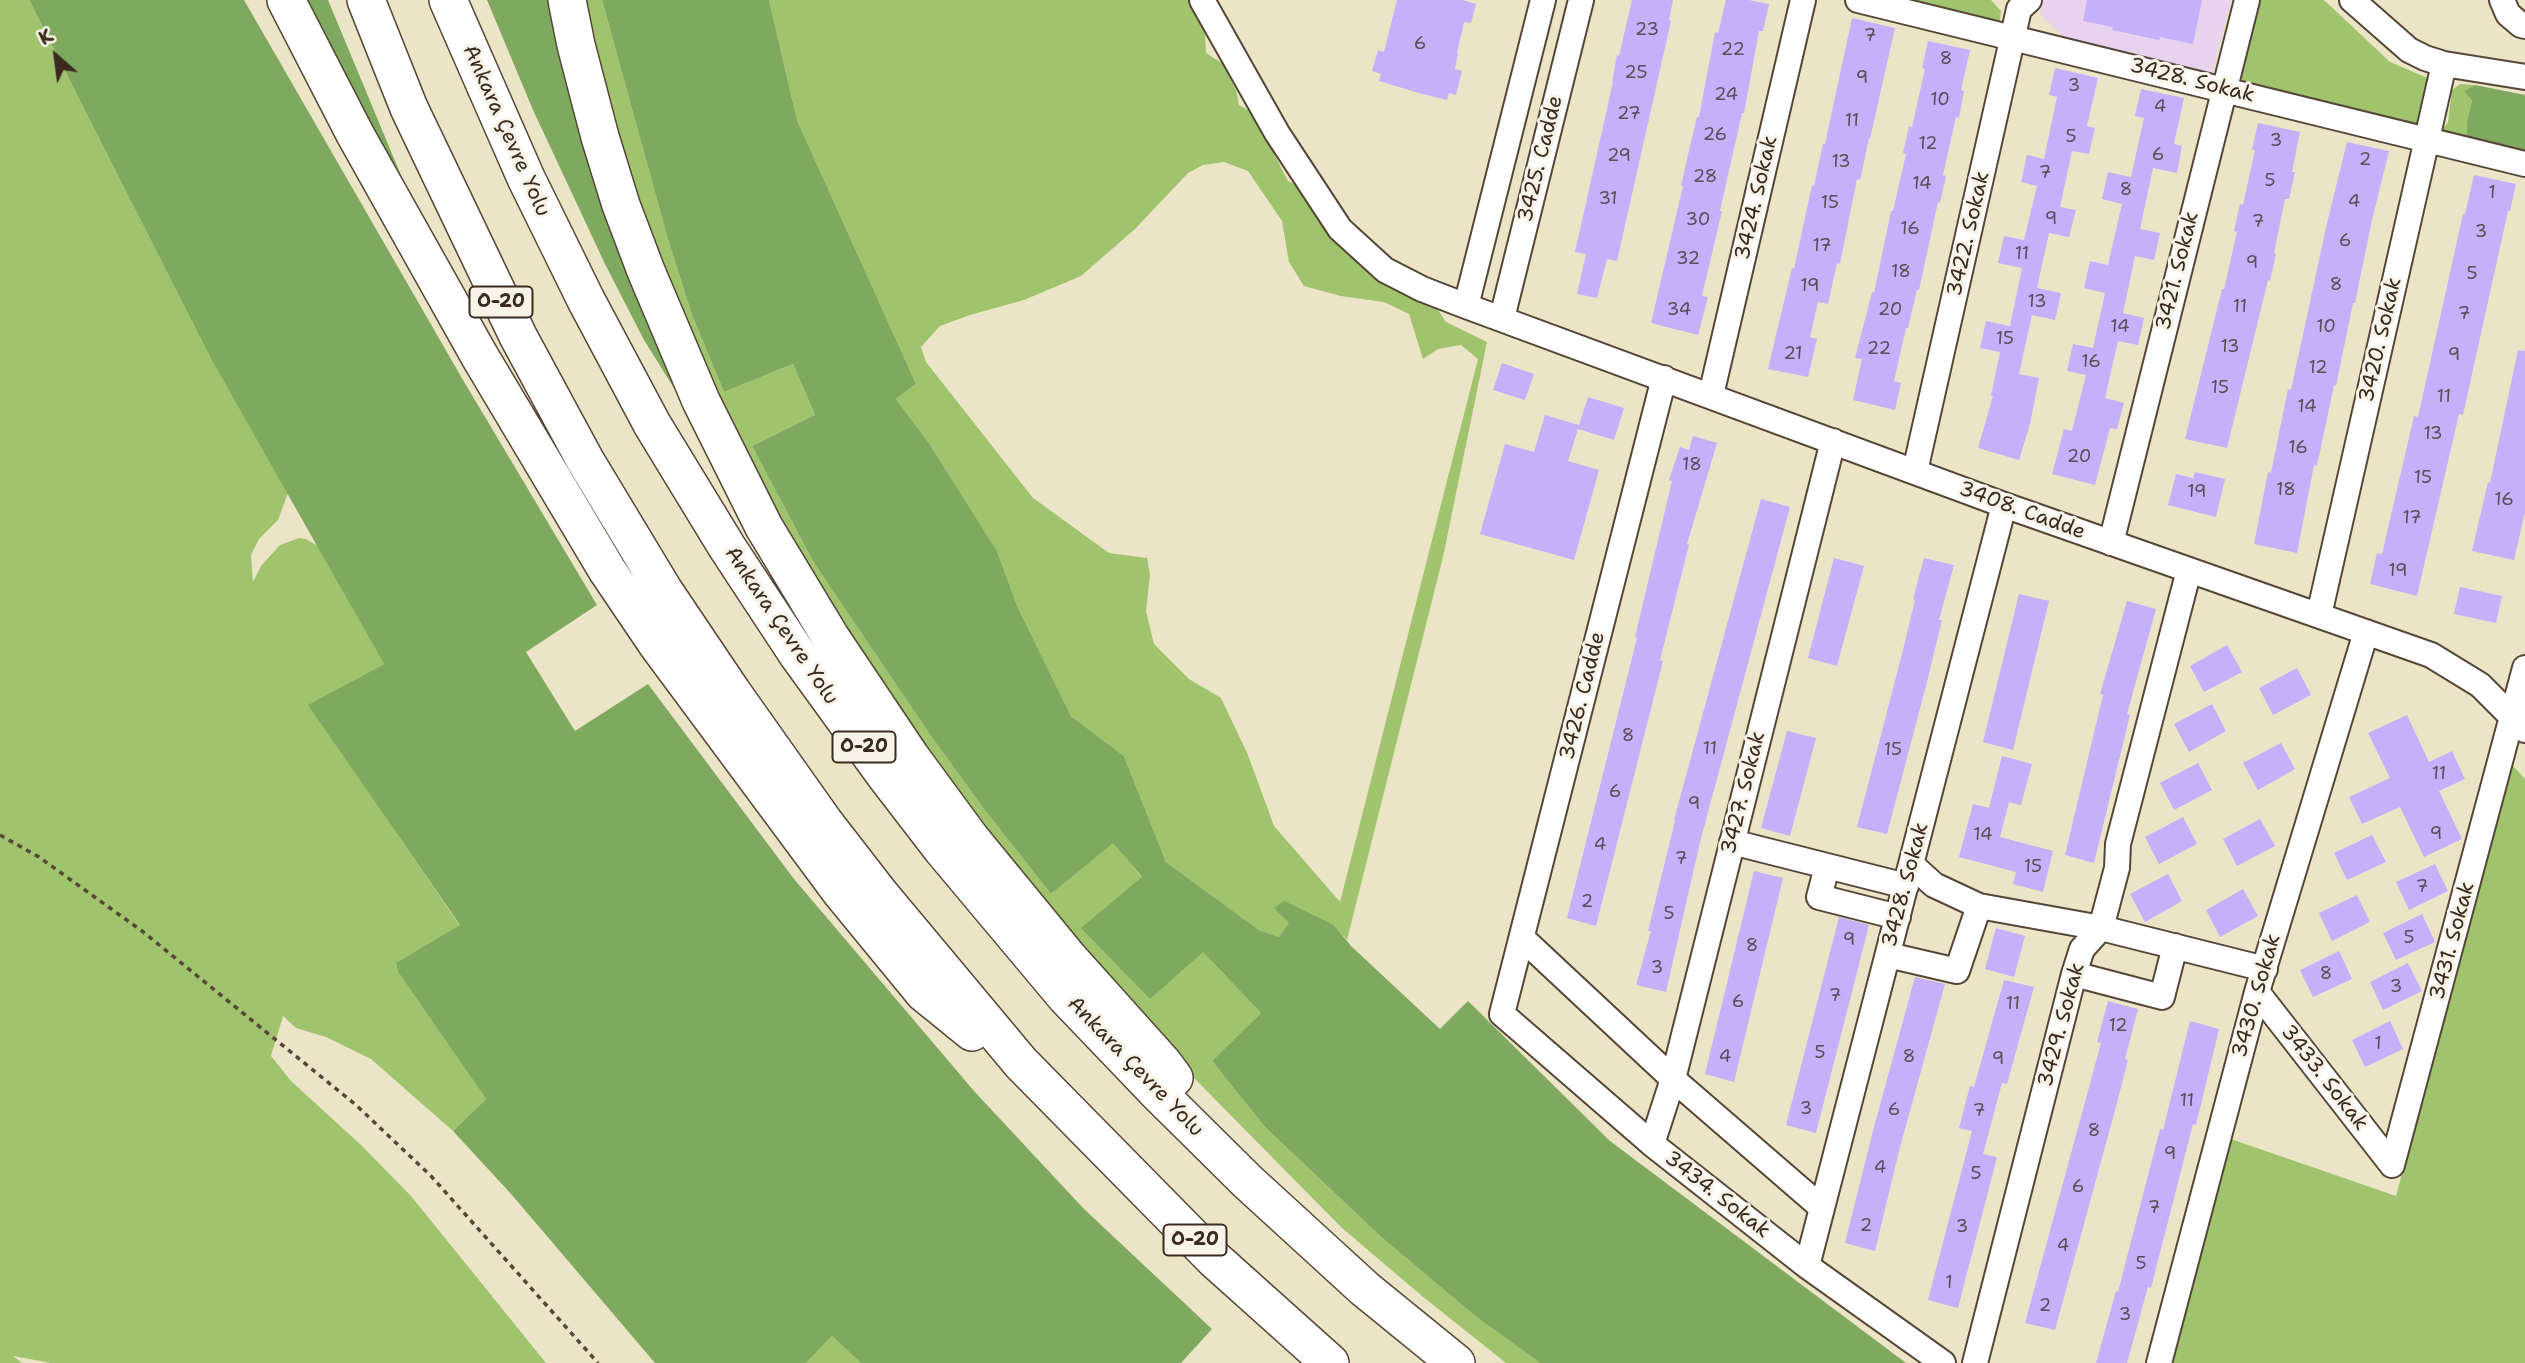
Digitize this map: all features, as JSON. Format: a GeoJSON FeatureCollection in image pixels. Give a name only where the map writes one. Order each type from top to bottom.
{"type":"FeatureCollection","features":[{"type":"Feature","properties":{"kind":"highway"},"geometry":{"type":"LineString","coordinates":[[286,0],[355,134],[479,355],[607,570],[657,644],[841,892],[924,993],[1067,1110]]}},
{"type":"Feature","properties":{"kind":"highway","name":"O-20"},"geometry":{"type":"LineString","coordinates":[[366,0],[408,108],[512,324],[585,460],[664,591],[732,692],[840,842],[965,998],[1021,1063],[1214,1259],[1331,1363]]}},
{"type":"Feature","properties":{"kind":"highway","name":"Ankara Çevre Yolu"},"geometry":{"type":"LineString","coordinates":[[448,0],[526,178],[586,300],[652,424],[727,547],[798,655],[942,849],[1066,997],[1248,1182],[1365,1289],[1456,1363]]}},
{"type":"Feature","properties":{"kind":"highway"},"geometry":{"type":"LineString","coordinates":[[567,0],[600,137],[621,205],[701,401],[764,527],[831,638],[940,797],[1067,957],[1163,1063],[1248,1182]]}},
{"type":"Feature","properties":{"kind":"street","name":"3408. Cadde"},"geometry":{"type":"LineString","coordinates":[[1202,0],[1278,133],[1340,229],[1385,270],[1422,289],[1466,306],[2004,505],[2431,655],[2480,685],[2519,724]]}},
{"type":"Feature","properties":{"kind":"street","name":"3425. Cadde"},"geometry":{"type":"LineString","coordinates":[[1466,306],[1543,0]]}},
{"type":"Feature","properties":{"kind":"street","name":"3425. Cadde"},"geometry":{"type":"LineString","coordinates":[[1502,318],[1581,0]]}},
{"type":"Feature","properties":{"kind":"street","name":"3424. Sokak"},"geometry":{"type":"LineString","coordinates":[[1711,395],[1803,0]]}},
{"type":"Feature","properties":{"kind":"street","name":"3428. Sokak"},"geometry":{"type":"LineString","coordinates":[[1858,0],[2525,164]]}},
{"type":"Feature","properties":{"kind":"street","name":"3421. Sokak"},"geometry":{"type":"LineString","coordinates":[[2111,543],[2247,0]]}},
{"type":"Feature","properties":{"kind":"street"},"geometry":{"type":"LineString","coordinates":[[2352,0],[2409,50],[2444,64],[2525,77]]}},
{"type":"Feature","properties":{"kind":"street"},"geometry":{"type":"LineString","coordinates":[[2502,0],[2508,14],[2525,26]]}},
{"type":"Feature","properties":{"kind":"street","name":"3422. Sokak"},"geometry":{"type":"LineString","coordinates":[[1915,471],[2019,3]]}},
{"type":"Feature","properties":{"kind":"street","name":"3420. Sokak"},"geometry":{"type":"LineString","coordinates":[[2319,615],[2444,64]]}},
{"type":"Feature","properties":{"kind":"street","name":"3426. Cadde"},"geometry":{"type":"LineString","coordinates":[[1502,1014],[1664,378]]}},
{"type":"Feature","properties":{"kind":"street","name":"3427. Sokak"},"geometry":{"type":"LineString","coordinates":[[1652,1144],[1673,1079],[1833,441]]}},
{"type":"Feature","properties":{"kind":"street","name":"3428. Sokak"},"geometry":{"type":"LineString","coordinates":[[1807,1266],[2004,505]]}},
{"type":"Feature","properties":{"kind":"street","name":"3429. Sokak"},"geometry":{"type":"LineString","coordinates":[[1975,1363],[2074,974],[2082,949],[2101,928],[2117,868],[2118,844],[2189,570]]}},
{"type":"Feature","properties":{"kind":"street","name":"3430. Sokak"},"geometry":{"type":"LineString","coordinates":[[2159,1363],[2256,992],[2365,632]]}},
{"type":"Feature","properties":{"kind":"street","name":"3431. Sokak"},"geometry":{"type":"LineString","coordinates":[[2392,1165],[2519,724],[2525,668]]}},
{"type":"Feature","properties":{"kind":"street"},"geometry":{"type":"LineString","coordinates":[[1732,842],[1828,867],[1909,875],[1979,906],[2101,928],[2265,969]]}},
{"type":"Feature","properties":{"kind":"street"},"geometry":{"type":"LineString","coordinates":[[1828,867],[1819,897],[1898,918]]}},
{"type":"Feature","properties":{"kind":"street"},"geometry":{"type":"LineString","coordinates":[[1888,955],[1958,971],[1979,906]]}},
{"type":"Feature","properties":{"kind":"street"},"geometry":{"type":"LineString","coordinates":[[1522,938],[1673,1079],[1822,1208]]}},
{"type":"Feature","properties":{"kind":"street"},"geometry":{"type":"LineString","coordinates":[[2074,974],[2162,997],[2175,946]]}},
{"type":"Feature","properties":{"kind":"street","name":"3433. Sokak"},"geometry":{"type":"LineString","coordinates":[[2256,992],[2392,1165]]}},
{"type":"Feature","properties":{"kind":"street","name":"3434. Sokak"},"geometry":{"type":"LineString","coordinates":[[1502,1014],[1652,1144],[1807,1266],[1943,1363]]}},
{"type":"Feature","properties":{"kind":"path"},"geometry":{"type":"LineString","coordinates":[[0,835],[39,857],[142,931],[356,1105],[431,1177],[598,1363]]}},
{"type":"Feature","properties":{"kind":"shaded area"},"geometry":{"type":"Polygon","coordinates":[[[2043,0],[2231,0],[2211,78],[2066,40],[2040,14],[2043,0]]]}},
{"type":"Feature","properties":{"kind":"green space"},"geometry":{"type":"Polygon","coordinates":[[[0,0],[29,0],[210,357],[288,493],[278,520],[259,539],[251,555],[253,582],[261,566],[280,545],[299,538],[318,546],[384,664],[309,705],[460,926],[396,963],[398,972],[486,1099],[453,1131],[371,1059],[326,1037],[296,1028],[283,1016],[271,1056],[291,1081],[361,1145],[411,1196],[546,1363],[51,1363],[13,1356],[22,1363],[0,1363],[0,0]]]}},
{"type":"Feature","properties":{"kind":"green space"},"geometry":{"type":"Polygon","coordinates":[[[29,0],[244,0],[463,380],[597,605],[526,652],[575,731],[648,684],[794,879],[974,1091],[1084,1209],[1212,1329],[1181,1363],[861,1363],[832,1336],[806,1363],[655,1363],[512,1195],[453,1131],[486,1099],[398,972],[396,963],[460,925],[308,705],[384,664],[210,357],[29,0]]]}},
{"type":"Feature","properties":{"kind":"green space"},"geometry":{"type":"Polygon","coordinates":[[[305,0],[328,0],[410,197],[305,0]]]}},
{"type":"Feature","properties":{"kind":"green space"},"geometry":{"type":"Polygon","coordinates":[[[487,0],[549,0],[682,401],[644,340],[605,264],[533,110],[487,0]]]}},
{"type":"Feature","properties":{"kind":"green space"},"geometry":{"type":"Polygon","coordinates":[[[584,0],[602,0],[667,236],[692,315],[724,392],[793,364],[815,415],[752,446],[814,563],[931,736],[1051,894],[1113,842],[1142,878],[1081,929],[1203,952],[1261,1013],[1212,1061],[1265,1127],[1379,1235],[1475,1316],[1540,1363],[1506,1363],[1422,1296],[1342,1228],[1195,1079],[1048,917],[832,622],[694,358],[616,135],[584,0]]]}},
{"type":"Feature","properties":{"kind":"green space"},"geometry":{"type":"Polygon","coordinates":[[[602,0],[769,0],[797,120],[916,384],[896,399],[929,443],[997,551],[1018,608],[1071,716],[1124,756],[1166,862],[1259,930],[1279,937],[1289,923],[1274,908],[1284,901],[1334,925],[1351,946],[1440,1029],[1468,1001],[1610,1141],[1906,1363],[1540,1363],[1475,1316],[1379,1235],[1265,1127],[1212,1061],[1261,1013],[1203,952],[1150,999],[1081,928],[1142,877],[1113,843],[1051,894],[931,736],[814,563],[752,446],[815,415],[793,364],[724,392],[692,315],[667,236],[602,0]]]}},
{"type":"Feature","properties":{"kind":"green space"},"geometry":{"type":"Polygon","coordinates":[[[769,0],[1188,0],[1205,32],[1206,53],[1223,64],[1236,90],[1239,105],[1252,112],[1288,181],[1305,189],[1335,237],[1355,261],[1434,304],[1446,322],[1487,342],[1443,557],[1347,940],[1334,925],[1314,917],[1289,924],[1279,937],[1259,930],[1166,862],[1124,756],[1071,716],[1018,608],[997,551],[929,443],[896,399],[916,384],[797,120],[769,0]],[[1224,162],[1203,165],[1188,173],[1135,229],[1081,276],[1024,300],[940,326],[921,347],[926,362],[1033,498],[1109,553],[1147,558],[1150,574],[1146,611],[1154,644],[1189,679],[1221,698],[1248,755],[1274,826],[1340,902],[1478,359],[1461,345],[1438,349],[1423,359],[1409,314],[1384,302],[1341,296],[1304,286],[1289,262],[1282,221],[1248,171],[1224,162]]]}},
{"type":"Feature","properties":{"kind":"green space"},"geometry":{"type":"Polygon","coordinates":[[[1895,0],[1991,0],[2001,11],[2000,20],[1994,23],[1895,0]]]}},
{"type":"Feature","properties":{"kind":"green space"},"geometry":{"type":"Polygon","coordinates":[[[2256,0],[2324,0],[2390,62],[2430,79],[2416,128],[2247,85],[2235,77],[2256,0]]]}},
{"type":"Feature","properties":{"kind":"green space"},"geometry":{"type":"Polygon","coordinates":[[[2460,84],[2475,85],[2464,91],[2472,101],[2467,121],[2467,140],[2445,137],[2442,130],[2448,122],[2452,90],[2460,84]]]}},
{"type":"Feature","properties":{"kind":"green space"},"geometry":{"type":"Polygon","coordinates":[[[2475,85],[2525,95],[2525,156],[2467,140],[2467,121],[2472,101],[2464,91],[2475,85]]]}},
{"type":"Feature","properties":{"kind":"green space"},"geometry":{"type":"Polygon","coordinates":[[[2513,766],[2525,779],[2525,1363],[2171,1363],[2228,1138],[2396,1196],[2513,766]]]}},
{"type":"Feature","properties":{"kind":"green space"},"geometry":{"type":"Polygon","coordinates":[[[832,1336],[861,1363],[806,1363],[832,1336]]]}},
{"type":"Feature","properties":{"kind":"building"},"geometry":{"type":"Polygon","coordinates":[[[1397,0],[1462,0],[1476,4],[1471,23],[1464,22],[1457,53],[1455,69],[1462,71],[1456,95],[1449,93],[1447,100],[1419,93],[1379,81],[1381,74],[1372,71],[1378,50],[1384,52],[1397,0]]]}},
{"type":"Feature","properties":{"kind":"building"},"geometry":{"type":"Polygon","coordinates":[[[1632,0],[1673,0],[1671,21],[1617,261],[1607,259],[1597,298],[1577,294],[1586,254],[1575,252],[1617,55],[1619,56],[1632,0]]]}},
{"type":"Feature","properties":{"kind":"building"},"geometry":{"type":"Polygon","coordinates":[[[1726,0],[1749,0],[1769,4],[1763,31],[1759,31],[1744,113],[1720,211],[1702,296],[1708,297],[1698,335],[1651,323],[1687,159],[1699,117],[1715,32],[1718,33],[1726,0]]]}},
{"type":"Feature","properties":{"kind":"building"},"geometry":{"type":"Polygon","coordinates":[[[2087,0],[2202,0],[2193,44],[2160,37],[2159,40],[2083,21],[2087,0]]]}},
{"type":"Feature","properties":{"kind":"building"},"geometry":{"type":"Polygon","coordinates":[[[1852,18],[1895,28],[1860,180],[1857,179],[1840,264],[1837,263],[1828,304],[1818,302],[1810,337],[1817,339],[1808,377],[1768,369],[1812,185],[1814,186],[1825,144],[1852,18]]]}},
{"type":"Feature","properties":{"kind":"building"},"geometry":{"type":"Polygon","coordinates":[[[1928,41],[1970,50],[1961,90],[1964,91],[1959,118],[1956,117],[1943,175],[1946,176],[1940,203],[1938,202],[1919,290],[1906,328],[1894,381],[1901,383],[1895,410],[1853,400],[1862,359],[1855,358],[1872,292],[1874,293],[1893,211],[1906,154],[1903,153],[1909,126],[1912,127],[1925,69],[1922,68],[1928,41]]]}},
{"type":"Feature","properties":{"kind":"building"},"geometry":{"type":"Polygon","coordinates":[[[2055,68],[2098,78],[2087,126],[2095,128],[2089,154],[2072,151],[2060,207],[2076,210],[2069,237],[2049,233],[2037,288],[2061,293],[2055,320],[2032,315],[2019,374],[2039,378],[2030,424],[2019,460],[1978,448],[1993,396],[2000,352],[1980,348],[1986,321],[2010,326],[2022,268],[1998,263],[2004,236],[2024,240],[2037,186],[2021,182],[2027,155],[2044,159],[2057,97],[2049,95],[2055,68]]]}},
{"type":"Feature","properties":{"kind":"building"},"geometry":{"type":"Polygon","coordinates":[[[2141,89],[2184,98],[2174,144],[2182,146],[2177,173],[2153,168],[2140,229],[2160,233],[2154,260],[2135,256],[2123,313],[2144,318],[2138,345],[2118,341],[2105,398],[2124,403],[2117,429],[2110,428],[2095,485],[2052,474],[2064,429],[2072,431],[2086,375],[2067,371],[2073,344],[2093,348],[2105,293],[2084,288],[2090,261],[2108,265],[2122,204],[2102,199],[2108,172],[2131,177],[2144,118],[2135,116],[2141,89]]]}},
{"type":"Feature","properties":{"kind":"building"},"geometry":{"type":"Polygon","coordinates":[[[2258,123],[2300,132],[2289,199],[2285,199],[2270,281],[2268,280],[2227,448],[2185,439],[2224,289],[2237,232],[2234,231],[2240,204],[2243,205],[2255,150],[2252,150],[2258,123]]]}},
{"type":"Feature","properties":{"kind":"building"},"geometry":{"type":"Polygon","coordinates":[[[2347,142],[2389,151],[2317,466],[2314,465],[2297,553],[2254,544],[2268,472],[2271,473],[2288,389],[2291,390],[2347,142]]]}},
{"type":"Feature","properties":{"kind":"building"},"geometry":{"type":"Polygon","coordinates":[[[2474,175],[2516,184],[2463,415],[2459,414],[2417,596],[2370,584],[2377,553],[2382,554],[2414,416],[2418,417],[2474,175]]]}},
{"type":"Feature","properties":{"kind":"building"},"geometry":{"type":"Polygon","coordinates":[[[2518,350],[2525,351],[2525,512],[2514,560],[2472,551],[2488,482],[2490,483],[2518,350]]]}},
{"type":"Feature","properties":{"kind":"building"},"geometry":{"type":"Polygon","coordinates":[[[1502,363],[1534,374],[1525,400],[1493,390],[1502,363]]]}},
{"type":"Feature","properties":{"kind":"building"},"geometry":{"type":"Polygon","coordinates":[[[1588,397],[1624,408],[1614,440],[1578,429],[1568,461],[1599,470],[1574,560],[1480,534],[1505,444],[1534,452],[1545,415],[1579,425],[1588,397]]]}},
{"type":"Feature","properties":{"kind":"building"},"geometry":{"type":"Polygon","coordinates":[[[1693,436],[1717,443],[1687,544],[1689,545],[1660,660],[1663,661],[1596,926],[1567,918],[1637,638],[1635,637],[1672,481],[1669,480],[1680,447],[1689,450],[1693,436]]]}},
{"type":"Feature","properties":{"kind":"building"},"geometry":{"type":"Polygon","coordinates":[[[2195,472],[2225,479],[2216,517],[2168,505],[2176,474],[2193,478],[2195,472]]]}},
{"type":"Feature","properties":{"kind":"building"},"geometry":{"type":"Polygon","coordinates":[[[1761,499],[1790,507],[1700,842],[1666,992],[1636,985],[1651,931],[1648,931],[1674,820],[1761,499]]]}},
{"type":"Feature","properties":{"kind":"building"},"geometry":{"type":"Polygon","coordinates":[[[1834,558],[1864,566],[1837,666],[1808,658],[1834,558]]]}},
{"type":"Feature","properties":{"kind":"building"},"geometry":{"type":"Polygon","coordinates":[[[1924,558],[1954,565],[1887,834],[1857,827],[1924,558]]]}},
{"type":"Feature","properties":{"kind":"building"},"geometry":{"type":"Polygon","coordinates":[[[2460,587],[2502,596],[2496,623],[2454,614],[2460,587]]]}},
{"type":"Feature","properties":{"kind":"building"},"geometry":{"type":"Polygon","coordinates":[[[2019,594],[2049,601],[2013,750],[1983,742],[2019,594]]]}},
{"type":"Feature","properties":{"kind":"building"},"geometry":{"type":"Polygon","coordinates":[[[2127,601],[2156,609],[2127,714],[2130,715],[2094,863],[2065,855],[2103,695],[2100,694],[2127,601]]]}},
{"type":"Feature","properties":{"kind":"building"},"geometry":{"type":"Polygon","coordinates":[[[2227,645],[2242,672],[2204,692],[2190,666],[2227,645]]]}},
{"type":"Feature","properties":{"kind":"building"},"geometry":{"type":"Polygon","coordinates":[[[2297,668],[2311,695],[2273,715],[2259,688],[2297,668]]]}},
{"type":"Feature","properties":{"kind":"building"},"geometry":{"type":"Polygon","coordinates":[[[2212,704],[2226,731],[2189,752],[2174,724],[2212,704]]]}},
{"type":"Feature","properties":{"kind":"building"},"geometry":{"type":"Polygon","coordinates":[[[2407,715],[2429,762],[2452,751],[2465,779],[2439,791],[2462,839],[2424,857],[2400,807],[2362,824],[2349,797],[2390,778],[2368,733],[2407,715]]]}},
{"type":"Feature","properties":{"kind":"building"},"geometry":{"type":"Polygon","coordinates":[[[1787,731],[1816,738],[1790,836],[1761,828],[1787,731]]]}},
{"type":"Feature","properties":{"kind":"building"},"geometry":{"type":"Polygon","coordinates":[[[2281,743],[2295,769],[2258,790],[2243,763],[2281,743]]]}},
{"type":"Feature","properties":{"kind":"building"},"geometry":{"type":"Polygon","coordinates":[[[2002,756],[2032,764],[2021,805],[2009,802],[2000,837],[2053,851],[2043,892],[2013,884],[2016,872],[1959,857],[1973,804],[1989,808],[2002,756]]]}},
{"type":"Feature","properties":{"kind":"building"},"geometry":{"type":"Polygon","coordinates":[[[2198,763],[2212,790],[2174,810],[2160,783],[2198,763]]]}},
{"type":"Feature","properties":{"kind":"building"},"geometry":{"type":"Polygon","coordinates":[[[2183,817],[2197,844],[2159,864],[2145,837],[2183,817]]]}},
{"type":"Feature","properties":{"kind":"building"},"geometry":{"type":"Polygon","coordinates":[[[2260,819],[2275,846],[2237,866],[2223,839],[2260,819]]]}},
{"type":"Feature","properties":{"kind":"building"},"geometry":{"type":"Polygon","coordinates":[[[2372,835],[2386,862],[2347,880],[2334,853],[2372,835]]]}},
{"type":"Feature","properties":{"kind":"building"},"geometry":{"type":"Polygon","coordinates":[[[2435,864],[2448,891],[2409,910],[2396,882],[2435,864]]]}},
{"type":"Feature","properties":{"kind":"building"},"geometry":{"type":"Polygon","coordinates":[[[1754,871],[1783,878],[1734,1082],[1705,1074],[1754,871]]]}},
{"type":"Feature","properties":{"kind":"building"},"geometry":{"type":"Polygon","coordinates":[[[2168,874],[2182,901],[2145,922],[2130,894],[2168,874]]]}},
{"type":"Feature","properties":{"kind":"building"},"geometry":{"type":"Polygon","coordinates":[[[2243,889],[2258,916],[2220,937],[2206,910],[2243,889]]]}},
{"type":"Feature","properties":{"kind":"building"},"geometry":{"type":"Polygon","coordinates":[[[2357,895],[2370,922],[2332,941],[2319,913],[2357,895]]]}},
{"type":"Feature","properties":{"kind":"building"},"geometry":{"type":"Polygon","coordinates":[[[2422,914],[2435,942],[2396,960],[2383,933],[2422,914]]]}},
{"type":"Feature","properties":{"kind":"building"},"geometry":{"type":"Polygon","coordinates":[[[1839,917],[1869,925],[1816,1133],[1786,1125],[1839,917]]]}},
{"type":"Feature","properties":{"kind":"building"},"geometry":{"type":"Polygon","coordinates":[[[1996,928],[2025,936],[2014,977],[1985,969],[1996,928]]]}},
{"type":"Feature","properties":{"kind":"building"},"geometry":{"type":"Polygon","coordinates":[[[2339,951],[2352,979],[2313,997],[2300,970],[2339,951]]]}},
{"type":"Feature","properties":{"kind":"building"},"geometry":{"type":"Polygon","coordinates":[[[2408,963],[2422,991],[2383,1010],[2370,982],[2408,963]]]}},
{"type":"Feature","properties":{"kind":"building"},"geometry":{"type":"Polygon","coordinates":[[[1915,977],[1945,984],[1899,1151],[1875,1251],[1845,1243],[1915,977]]]}},
{"type":"Feature","properties":{"kind":"building"},"geometry":{"type":"Polygon","coordinates":[[[2004,980],[2034,987],[2007,1084],[2002,1083],[1983,1154],[1997,1157],[1958,1308],[1928,1300],[1972,1131],[1959,1128],[1970,1086],[1974,1087],[2004,980]]]}},
{"type":"Feature","properties":{"kind":"building"},"geometry":{"type":"Polygon","coordinates":[[[2108,1001],[2138,1009],[2125,1059],[2128,1060],[2055,1330],[2025,1323],[2101,1043],[2097,1042],[2108,1001]]]}},
{"type":"Feature","properties":{"kind":"building"},"geometry":{"type":"Polygon","coordinates":[[[2190,1021],[2219,1029],[2196,1125],[2193,1124],[2151,1288],[2148,1287],[2127,1363],[2096,1363],[2116,1291],[2118,1292],[2160,1129],[2163,1130],[2190,1021]]]}},
{"type":"Feature","properties":{"kind":"building"},"geometry":{"type":"Polygon","coordinates":[[[2390,1021],[2403,1049],[2365,1067],[2352,1040],[2390,1021]]]}}]}
